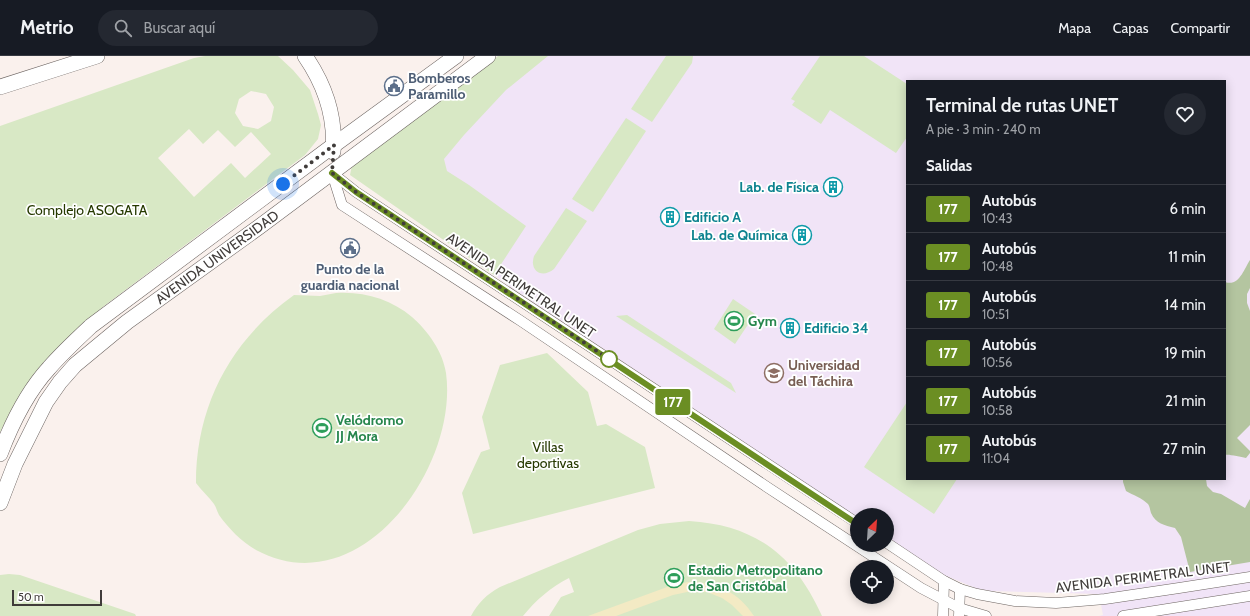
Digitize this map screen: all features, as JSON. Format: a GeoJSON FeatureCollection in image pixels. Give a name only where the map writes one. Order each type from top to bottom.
{"type":"FeatureCollection","features":[{"type":"Feature","properties":{"kind":"street"},"geometry":{"type":"LineString","coordinates":[[0,87],[97,56]]}},
{"type":"Feature","properties":{"kind":"street"},"geometry":{"type":"LineString","coordinates":[[305,56],[324,88],[333,120],[334,145],[332,173],[342,205],[521,321],[921,588],[959,612],[986,616]]}},
{"type":"Feature","properties":{"kind":"street","name":"AVENIDA UNIVERSIDAD"},"geometry":{"type":"LineString","coordinates":[[0,454],[4,442],[29,394],[48,369],[67,348],[91,326],[456,56]]}},
{"type":"Feature","properties":{"kind":"street","name":"AVENIDA UNIVERSIDAD"},"geometry":{"type":"LineString","coordinates":[[0,503],[15,464],[46,402],[75,364],[139,314],[332,173],[488,56]]}},
{"type":"Feature","properties":{"kind":"street","name":"AVENIDA PERIMETRAL UNET"},"geometry":{"type":"LineString","coordinates":[[332,173],[356,192],[850,519]]}},
{"type":"Feature","properties":{"kind":"street"},"geometry":{"type":"LineString","coordinates":[[500,308],[509,293]]}},
{"type":"Feature","properties":{"kind":"street"},"geometry":{"type":"LineString","coordinates":[[521,321],[530,307]]}},
{"type":"Feature","properties":{"kind":"street","name":"AVENIDA PERIMETRAL UNET"},"geometry":{"type":"LineString","coordinates":[[894,548],[944,581],[960,589],[977,594],[1015,601],[1056,603],[1145,593],[1250,577]]}},
{"type":"Feature","properties":{"kind":"street"},"geometry":{"type":"LineString","coordinates":[[944,581],[944,616]]}},
{"type":"Feature","properties":{"kind":"street"},"geometry":{"type":"LineString","coordinates":[[959,612],[960,589]]}},
{"type":"Feature","properties":{"kind":"street"},"geometry":{"type":"LineString","coordinates":[[1123,616],[1250,596]]}},
{"type":"Feature","properties":{"kind":"shaded area","name":"Universidad del Táchira"},"geometry":{"type":"Polygon","coordinates":[[[521,56],[1250,56],[1250,616],[1099,616],[1103,615],[1099,594],[991,591],[978,589],[944,575],[894,542],[894,508],[850,508],[850,512],[512,288],[360,179],[521,56]]]}},
{"type":"Feature","properties":{"kind":"green space","name":"Complejo ASOGATA"},"geometry":{"type":"Polygon","coordinates":[[[205,56],[278,56],[293,70],[310,90],[321,125],[318,139],[305,155],[104,306],[62,344],[19,397],[0,432],[0,126],[194,58],[205,56]],[[251,91],[239,99],[235,113],[243,126],[258,129],[271,121],[274,107],[266,94],[251,91]],[[189,129],[158,158],[194,197],[231,163],[245,178],[271,154],[251,132],[235,147],[218,130],[203,144],[189,129]]]}},
{"type":"Feature","properties":{"kind":"green space"},"geometry":{"type":"Polygon","coordinates":[[[498,56],[548,56],[506,90],[444,159],[447,171],[526,226],[494,275],[350,175],[352,165],[498,56]]]}},
{"type":"Feature","properties":{"kind":"green space"},"geometry":{"type":"Polygon","coordinates":[[[666,56],[693,56],[692,63],[652,122],[631,109],[666,56]]]}},
{"type":"Feature","properties":{"kind":"green space"},"geometry":{"type":"Polygon","coordinates":[[[820,56],[864,56],[906,83],[906,138],[896,153],[830,110],[821,124],[792,105],[795,101],[791,99],[820,56]]]}},
{"type":"Feature","properties":{"kind":"green space"},"geometry":{"type":"Polygon","coordinates":[[[626,118],[646,131],[593,212],[572,199],[626,118]]]}},
{"type":"Feature","properties":{"kind":"green space"},"geometry":{"type":"Polygon","coordinates":[[[566,208],[587,221],[554,269],[545,273],[538,272],[533,266],[534,256],[566,208]]]}},
{"type":"Feature","properties":{"kind":"green space"},"geometry":{"type":"Polygon","coordinates":[[[1250,260],[1250,288],[1247,294],[1247,303],[1250,311],[1250,425],[1237,438],[1250,451],[1246,458],[1226,455],[1226,282],[1234,282],[1243,272],[1250,260]]]}},
{"type":"Feature","properties":{"kind":"green space","name":"Velódromo JJ Mora"},"geometry":{"type":"Polygon","coordinates":[[[336,293],[356,293],[386,301],[404,311],[418,323],[434,342],[442,357],[446,373],[446,410],[436,448],[419,485],[395,518],[365,543],[331,559],[295,562],[256,550],[245,543],[231,530],[219,515],[214,504],[196,483],[202,427],[210,401],[221,377],[235,354],[252,332],[294,295],[320,296],[336,293]]]}},
{"type":"Feature","properties":{"kind":"green space","name":"Gym"},"geometry":{"type":"Polygon","coordinates":[[[733,299],[755,314],[735,344],[714,329],[733,299]]]}},
{"type":"Feature","properties":{"kind":"green space"},"geometry":{"type":"Polygon","coordinates":[[[627,315],[731,383],[736,393],[616,316],[627,315]]]}},
{"type":"Feature","properties":{"kind":"green space","name":"Villas deportivas"},"geometry":{"type":"Polygon","coordinates":[[[547,353],[588,392],[597,426],[606,424],[645,447],[655,488],[473,534],[462,493],[481,452],[490,449],[482,417],[500,365],[547,353]]]}},
{"type":"Feature","properties":{"kind":"green space"},"geometry":{"type":"Polygon","coordinates":[[[906,404],[906,480],[956,480],[934,514],[864,467],[906,404]]]}},
{"type":"Feature","properties":{"kind":"green space"},"geometry":{"type":"Polygon","coordinates":[[[1123,480],[1206,480],[1207,486],[1213,492],[1221,494],[1245,508],[1250,499],[1250,562],[1190,572],[1181,537],[1175,528],[1161,524],[1155,520],[1148,504],[1126,491],[1123,480]]]}},
{"type":"Feature","properties":{"kind":"green space","name":"Estadio Metropolitano de San Cristóbal"},"geometry":{"type":"Polygon","coordinates":[[[689,521],[713,524],[734,529],[753,537],[770,548],[786,561],[799,576],[822,616],[549,616],[561,597],[574,592],[569,578],[544,594],[523,616],[471,616],[483,599],[500,587],[638,530],[660,524],[689,521]]]}},
{"type":"Feature","properties":{"kind":"green space"},"geometry":{"type":"Polygon","coordinates":[[[0,575],[20,575],[135,614],[136,616],[0,616],[0,575]]]}},
{"type":"Feature","properties":{"kind":"sand"},"geometry":{"type":"Polygon","coordinates":[[[688,582],[698,582],[717,586],[734,594],[754,616],[743,616],[722,598],[707,592],[692,591],[673,595],[616,616],[588,616],[670,586],[688,582]]]}},
{"type":"Feature","properties":{"kind":"bus line","name":"177"},"geometry":{"type":"LineString","coordinates":[[332,173],[356,192],[850,519]]}},
{"type":"Feature","properties":{"kind":"place","name":"Bomberos Paramillo"},"geometry":{"type":"Point","coordinates":[394,86]}},
{"type":"Feature","properties":{"kind":"place","name":"Lab. de Física"},"geometry":{"type":"Point","coordinates":[833,187]}},
{"type":"Feature","properties":{"kind":"place","name":"Edificio A"},"geometry":{"type":"Point","coordinates":[670,217]}},
{"type":"Feature","properties":{"kind":"place","name":"Lab. de Química"},"geometry":{"type":"Point","coordinates":[802,235]}},
{"type":"Feature","properties":{"kind":"place","name":"Punto de la guardia nacional"},"geometry":{"type":"Point","coordinates":[350,248]}},
{"type":"Feature","properties":{"kind":"place","name":"Gym"},"geometry":{"type":"Point","coordinates":[734,321]}},
{"type":"Feature","properties":{"kind":"place","name":"Edificio 34"},"geometry":{"type":"Point","coordinates":[790,328]}},
{"type":"Feature","properties":{"kind":"place","name":"Universidad del Táchira"},"geometry":{"type":"Point","coordinates":[774,373]}},
{"type":"Feature","properties":{"kind":"place","name":"Velódromo JJ Mora"},"geometry":{"type":"Point","coordinates":[322,428]}},
{"type":"Feature","properties":{"kind":"place","name":"Estadio Metropolitano de San Cristóbal"},"geometry":{"type":"Point","coordinates":[674,578]}},
{"type":"Feature","properties":{"kind":"route"},"geometry":{"type":"LineString","coordinates":[[283,184],[334,145],[332,173],[356,192],[609,359]]}}]}
